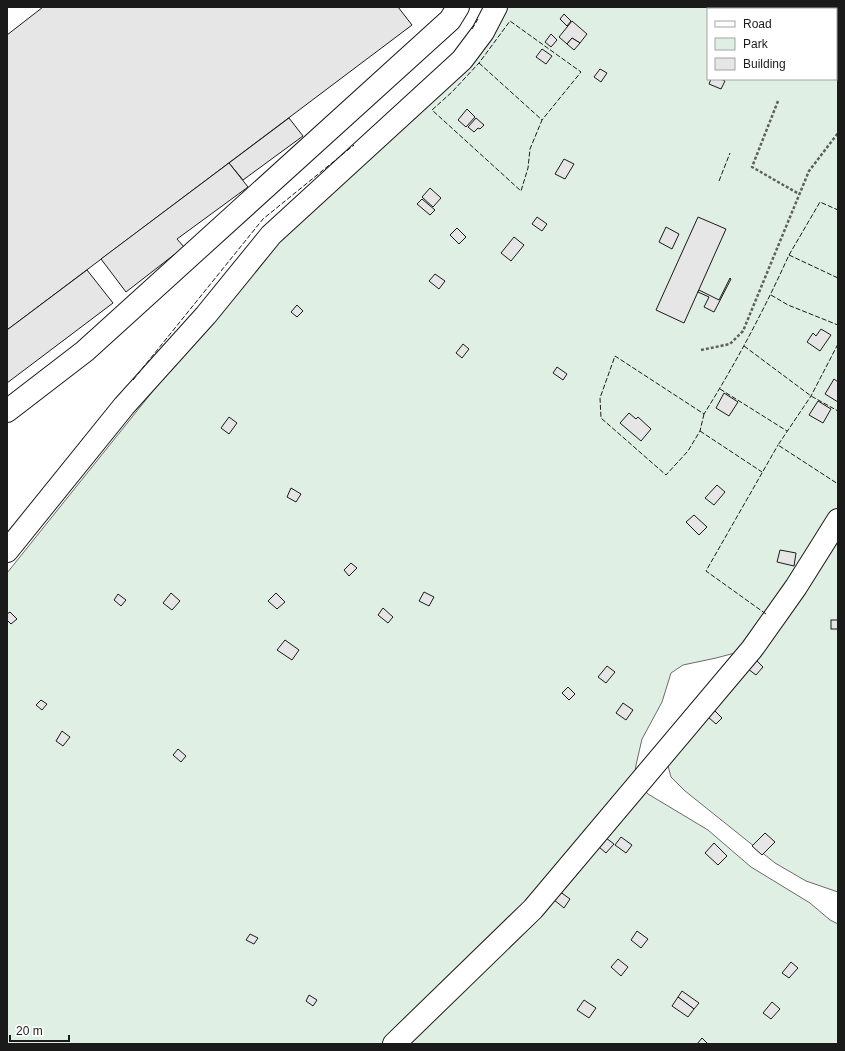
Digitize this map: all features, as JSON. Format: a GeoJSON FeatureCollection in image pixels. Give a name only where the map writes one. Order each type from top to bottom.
{"type":"FeatureCollection","features":[{"type":"Feature","properties":{"kind":"lane"},"geometry":{"type":"LineString","coordinates":[[7,411],[85,351],[450,20],[458,7]]}},
{"type":"Feature","properties":{"kind":"lane"},"geometry":{"type":"LineString","coordinates":[[7,551],[124,406],[206,315],[271,235],[462,60],[483,32],[496,7]]}},
{"type":"Feature","properties":{"kind":"lane"},"geometry":{"type":"LineString","coordinates":[[394,1044],[533,910],[752,649],[796,587],[838,520]]}},
{"type":"Feature","properties":{"kind":"path"},"geometry":{"type":"LineString","coordinates":[[778,101],[752,167],[799,194]]}},
{"type":"Feature","properties":{"kind":"path"},"geometry":{"type":"LineString","coordinates":[[701,350],[730,344],[743,331],[809,171],[838,133]]}},
{"type":"Feature","properties":{"kind":"green space"},"geometry":{"type":"Polygon","coordinates":[[[508,7],[838,7],[838,892],[806,881],[775,863],[685,791],[671,777],[668,766],[673,755],[735,653],[683,665],[671,673],[662,702],[642,739],[634,779],[648,794],[708,830],[751,867],[810,903],[830,920],[838,924],[838,1044],[7,1044],[7,573],[278,235],[492,34],[508,7]]]}},
{"type":"Feature","properties":{"kind":"building"},"geometry":{"type":"Polygon","coordinates":[[[43,7],[398,7],[412,25],[7,330],[7,35],[43,7]]]}},
{"type":"Feature","properties":{"kind":"building"},"geometry":{"type":"Polygon","coordinates":[[[564,14],[571,21],[567,26],[560,19],[564,14]]]}},
{"type":"Feature","properties":{"kind":"building"},"geometry":{"type":"Polygon","coordinates":[[[572,21],[587,34],[580,43],[572,38],[567,44],[559,37],[572,21]]]}},
{"type":"Feature","properties":{"kind":"building"},"geometry":{"type":"Polygon","coordinates":[[[551,34],[557,40],[551,47],[545,42],[551,34]]]}},
{"type":"Feature","properties":{"kind":"building"},"geometry":{"type":"Polygon","coordinates":[[[572,38],[580,43],[574,50],[567,44],[572,38]]]}},
{"type":"Feature","properties":{"kind":"building"},"geometry":{"type":"Polygon","coordinates":[[[542,49],[552,56],[546,64],[536,57],[542,49]]]}},
{"type":"Feature","properties":{"kind":"building"},"geometry":{"type":"Polygon","coordinates":[[[600,69],[607,73],[601,82],[594,77],[600,69]]]}},
{"type":"Feature","properties":{"kind":"building"},"geometry":{"type":"Polygon","coordinates":[[[711,80],[725,81],[721,89],[709,84],[711,80]]]}},
{"type":"Feature","properties":{"kind":"building"},"geometry":{"type":"Polygon","coordinates":[[[467,109],[475,117],[466,127],[458,120],[467,109]]]}},
{"type":"Feature","properties":{"kind":"building"},"geometry":{"type":"Polygon","coordinates":[[[289,118],[303,136],[243,180],[229,163],[289,118]]]}},
{"type":"Feature","properties":{"kind":"building"},"geometry":{"type":"Polygon","coordinates":[[[476,118],[484,125],[474,132],[468,127],[476,118]]]}},
{"type":"Feature","properties":{"kind":"building"},"geometry":{"type":"Polygon","coordinates":[[[564,159],[574,164],[565,179],[555,174],[564,159]]]}},
{"type":"Feature","properties":{"kind":"building"},"geometry":{"type":"Polygon","coordinates":[[[229,163],[248,187],[177,239],[184,247],[126,292],[101,259],[229,163]]]}},
{"type":"Feature","properties":{"kind":"building"},"geometry":{"type":"Polygon","coordinates":[[[430,188],[441,198],[433,207],[422,197],[430,188]]]}},
{"type":"Feature","properties":{"kind":"building"},"geometry":{"type":"Polygon","coordinates":[[[422,199],[435,210],[430,215],[417,204],[422,199]]]}},
{"type":"Feature","properties":{"kind":"building"},"geometry":{"type":"Polygon","coordinates":[[[537,217],[547,224],[542,231],[532,224],[537,217]]]}},
{"type":"Feature","properties":{"kind":"building"},"geometry":{"type":"Polygon","coordinates":[[[698,217],[726,229],[684,323],[656,310],[698,217]]]}},
{"type":"Feature","properties":{"kind":"building"},"geometry":{"type":"Polygon","coordinates":[[[666,227],[679,234],[672,249],[659,242],[666,227]]]}},
{"type":"Feature","properties":{"kind":"building"},"geometry":{"type":"Polygon","coordinates":[[[457,228],[466,237],[459,244],[450,235],[457,228]]]}},
{"type":"Feature","properties":{"kind":"building"},"geometry":{"type":"Polygon","coordinates":[[[514,237],[524,245],[511,261],[501,253],[514,237]]]}},
{"type":"Feature","properties":{"kind":"building"},"geometry":{"type":"Polygon","coordinates":[[[87,270],[113,303],[7,383],[7,330],[87,270]]]}},
{"type":"Feature","properties":{"kind":"building"},"geometry":{"type":"Polygon","coordinates":[[[435,274],[445,281],[439,289],[429,281],[435,274]]]}},
{"type":"Feature","properties":{"kind":"building"},"geometry":{"type":"Polygon","coordinates":[[[730,278],[731,279],[714,312],[704,307],[709,297],[698,292],[699,290],[719,300],[730,278]]]}},
{"type":"Feature","properties":{"kind":"building"},"geometry":{"type":"Polygon","coordinates":[[[297,305],[303,311],[297,317],[291,312],[297,305]]]}},
{"type":"Feature","properties":{"kind":"building"},"geometry":{"type":"Polygon","coordinates":[[[821,329],[831,335],[820,351],[807,342],[813,333],[816,336],[821,329]]]}},
{"type":"Feature","properties":{"kind":"building"},"geometry":{"type":"Polygon","coordinates":[[[463,344],[469,349],[462,358],[456,353],[463,344]]]}},
{"type":"Feature","properties":{"kind":"building"},"geometry":{"type":"Polygon","coordinates":[[[557,367],[567,374],[563,380],[553,373],[557,367]]]}},
{"type":"Feature","properties":{"kind":"building"},"geometry":{"type":"Polygon","coordinates":[[[834,379],[838,382],[838,402],[825,394],[834,379]]]}},
{"type":"Feature","properties":{"kind":"building"},"geometry":{"type":"Polygon","coordinates":[[[724,393],[738,402],[729,416],[716,408],[724,393]]]}},
{"type":"Feature","properties":{"kind":"building"},"geometry":{"type":"Polygon","coordinates":[[[818,401],[831,409],[823,423],[809,415],[818,401]]]}},
{"type":"Feature","properties":{"kind":"building"},"geometry":{"type":"Polygon","coordinates":[[[629,413],[636,419],[638,417],[651,429],[641,441],[620,423],[629,413]]]}},
{"type":"Feature","properties":{"kind":"building"},"geometry":{"type":"Polygon","coordinates":[[[229,417],[237,423],[229,434],[221,428],[229,417]]]}},
{"type":"Feature","properties":{"kind":"building"},"geometry":{"type":"Polygon","coordinates":[[[717,485],[725,492],[714,505],[705,498],[717,485]]]}},
{"type":"Feature","properties":{"kind":"building"},"geometry":{"type":"Polygon","coordinates":[[[291,488],[301,494],[296,502],[287,497],[291,488]]]}},
{"type":"Feature","properties":{"kind":"building"},"geometry":{"type":"Polygon","coordinates":[[[694,515],[707,527],[699,535],[686,522],[694,515]]]}},
{"type":"Feature","properties":{"kind":"building"},"geometry":{"type":"Polygon","coordinates":[[[780,550],[796,553],[794,566],[777,562],[780,550]]]}},
{"type":"Feature","properties":{"kind":"building"},"geometry":{"type":"Polygon","coordinates":[[[351,563],[357,568],[349,576],[344,570],[351,563]]]}},
{"type":"Feature","properties":{"kind":"building"},"geometry":{"type":"Polygon","coordinates":[[[424,592],[434,597],[429,606],[419,601],[424,592]]]}},
{"type":"Feature","properties":{"kind":"building"},"geometry":{"type":"Polygon","coordinates":[[[171,593],[180,601],[172,610],[163,603],[171,593]]]}},
{"type":"Feature","properties":{"kind":"building"},"geometry":{"type":"Polygon","coordinates":[[[276,593],[285,602],[277,609],[268,601],[276,593]]]}},
{"type":"Feature","properties":{"kind":"building"},"geometry":{"type":"Polygon","coordinates":[[[118,594],[126,600],[121,606],[114,600],[118,594]]]}},
{"type":"Feature","properties":{"kind":"building"},"geometry":{"type":"Polygon","coordinates":[[[383,608],[393,617],[388,623],[378,615],[383,608]]]}},
{"type":"Feature","properties":{"kind":"building"},"geometry":{"type":"Polygon","coordinates":[[[10,612],[17,619],[11,624],[7,620],[7,614],[10,612]]]}},
{"type":"Feature","properties":{"kind":"building"},"geometry":{"type":"Polygon","coordinates":[[[831,620],[838,620],[838,629],[831,629],[831,620]]]}},
{"type":"Feature","properties":{"kind":"building"},"geometry":{"type":"Polygon","coordinates":[[[285,640],[299,650],[292,660],[277,650],[285,640]]]}},
{"type":"Feature","properties":{"kind":"building"},"geometry":{"type":"Polygon","coordinates":[[[756,660],[763,667],[756,675],[748,669],[756,660]]]}},
{"type":"Feature","properties":{"kind":"building"},"geometry":{"type":"Polygon","coordinates":[[[607,666],[615,672],[606,683],[598,677],[607,666]]]}},
{"type":"Feature","properties":{"kind":"building"},"geometry":{"type":"Polygon","coordinates":[[[568,687],[575,694],[569,700],[562,693],[568,687]]]}},
{"type":"Feature","properties":{"kind":"building"},"geometry":{"type":"Polygon","coordinates":[[[41,700],[47,704],[42,710],[36,705],[41,700]]]}},
{"type":"Feature","properties":{"kind":"building"},"geometry":{"type":"Polygon","coordinates":[[[623,703],[633,710],[626,720],[616,713],[623,703]]]}},
{"type":"Feature","properties":{"kind":"building"},"geometry":{"type":"Polygon","coordinates":[[[714,710],[722,718],[716,724],[708,717],[714,710]]]}},
{"type":"Feature","properties":{"kind":"building"},"geometry":{"type":"Polygon","coordinates":[[[62,731],[70,737],[63,746],[56,741],[62,731]]]}},
{"type":"Feature","properties":{"kind":"building"},"geometry":{"type":"Polygon","coordinates":[[[178,749],[186,756],[181,762],[173,755],[178,749]]]}},
{"type":"Feature","properties":{"kind":"building"},"geometry":{"type":"Polygon","coordinates":[[[765,833],[775,842],[762,855],[752,846],[765,833]]]}},
{"type":"Feature","properties":{"kind":"building"},"geometry":{"type":"Polygon","coordinates":[[[621,837],[632,845],[626,853],[615,845],[621,837]]]}},
{"type":"Feature","properties":{"kind":"building"},"geometry":{"type":"Polygon","coordinates":[[[606,838],[614,844],[606,853],[599,847],[606,838]]]}},
{"type":"Feature","properties":{"kind":"building"},"geometry":{"type":"Polygon","coordinates":[[[714,843],[727,856],[718,865],[705,853],[714,843]]]}},
{"type":"Feature","properties":{"kind":"building"},"geometry":{"type":"Polygon","coordinates":[[[559,891],[570,899],[564,908],[553,899],[559,891]]]}},
{"type":"Feature","properties":{"kind":"building"},"geometry":{"type":"Polygon","coordinates":[[[637,931],[648,939],[641,948],[631,940],[637,931]]]}},
{"type":"Feature","properties":{"kind":"building"},"geometry":{"type":"Polygon","coordinates":[[[250,934],[258,938],[254,944],[246,940],[250,934]]]}},
{"type":"Feature","properties":{"kind":"building"},"geometry":{"type":"Polygon","coordinates":[[[618,959],[628,967],[621,976],[611,967],[618,959]]]}},
{"type":"Feature","properties":{"kind":"building"},"geometry":{"type":"Polygon","coordinates":[[[791,962],[798,968],[789,978],[782,973],[791,962]]]}},
{"type":"Feature","properties":{"kind":"building"},"geometry":{"type":"Polygon","coordinates":[[[682,991],[699,1003],[694,1009],[678,997],[682,991]]]}},
{"type":"Feature","properties":{"kind":"building"},"geometry":{"type":"Polygon","coordinates":[[[309,995],[317,1000],[313,1006],[306,1001],[309,995]]]}},
{"type":"Feature","properties":{"kind":"building"},"geometry":{"type":"Polygon","coordinates":[[[678,997],[694,1009],[688,1017],[672,1006],[678,997]]]}},
{"type":"Feature","properties":{"kind":"building"},"geometry":{"type":"Polygon","coordinates":[[[584,1000],[596,1008],[589,1018],[577,1010],[584,1000]]]}},
{"type":"Feature","properties":{"kind":"building"},"geometry":{"type":"Polygon","coordinates":[[[772,1002],[780,1009],[771,1019],[763,1013],[772,1002]]]}},
{"type":"Feature","properties":{"kind":"building"},"geometry":{"type":"Polygon","coordinates":[[[702,1038],[708,1044],[697,1044],[702,1038]]]}},
{"type":"Feature","properties":{"kind":"fence"},"geometry":{"type":"LineString","coordinates":[[472,29],[478,19]]}},
{"type":"Feature","properties":{"kind":"fence"},"geometry":{"type":"LineString","coordinates":[[479,63],[542,120],[530,149],[528,168],[521,191],[432,110],[452,92],[479,63],[510,21],[581,72],[542,120]]}},
{"type":"Feature","properties":{"kind":"fence"},"geometry":{"type":"LineString","coordinates":[[133,380],[263,219],[354,145]]}},
{"type":"Feature","properties":{"kind":"fence"},"geometry":{"type":"LineString","coordinates":[[719,181],[730,153]]}},
{"type":"Feature","properties":{"kind":"fence"},"geometry":{"type":"LineString","coordinates":[[789,255],[820,202],[838,210]]}},
{"type":"Feature","properties":{"kind":"fence"},"geometry":{"type":"LineString","coordinates":[[704,414],[700,431],[688,451],[666,475],[601,418],[600,398],[615,356],[704,414],[749,336],[789,255],[838,278]]}},
{"type":"Feature","properties":{"kind":"fence"},"geometry":{"type":"LineString","coordinates":[[771,295],[788,305],[838,325]]}},
{"type":"Feature","properties":{"kind":"fence"},"geometry":{"type":"LineString","coordinates":[[838,344],[811,396],[778,445],[838,484]]}},
{"type":"Feature","properties":{"kind":"fence"},"geometry":{"type":"LineString","coordinates":[[744,346],[811,396],[838,411]]}},
{"type":"Feature","properties":{"kind":"fence"},"geometry":{"type":"LineString","coordinates":[[720,389],[787,431]]}},
{"type":"Feature","properties":{"kind":"fence"},"geometry":{"type":"LineString","coordinates":[[700,431],[762,472]]}},
{"type":"Feature","properties":{"kind":"fence"},"geometry":{"type":"LineString","coordinates":[[766,614],[706,571],[778,445]]}}]}
